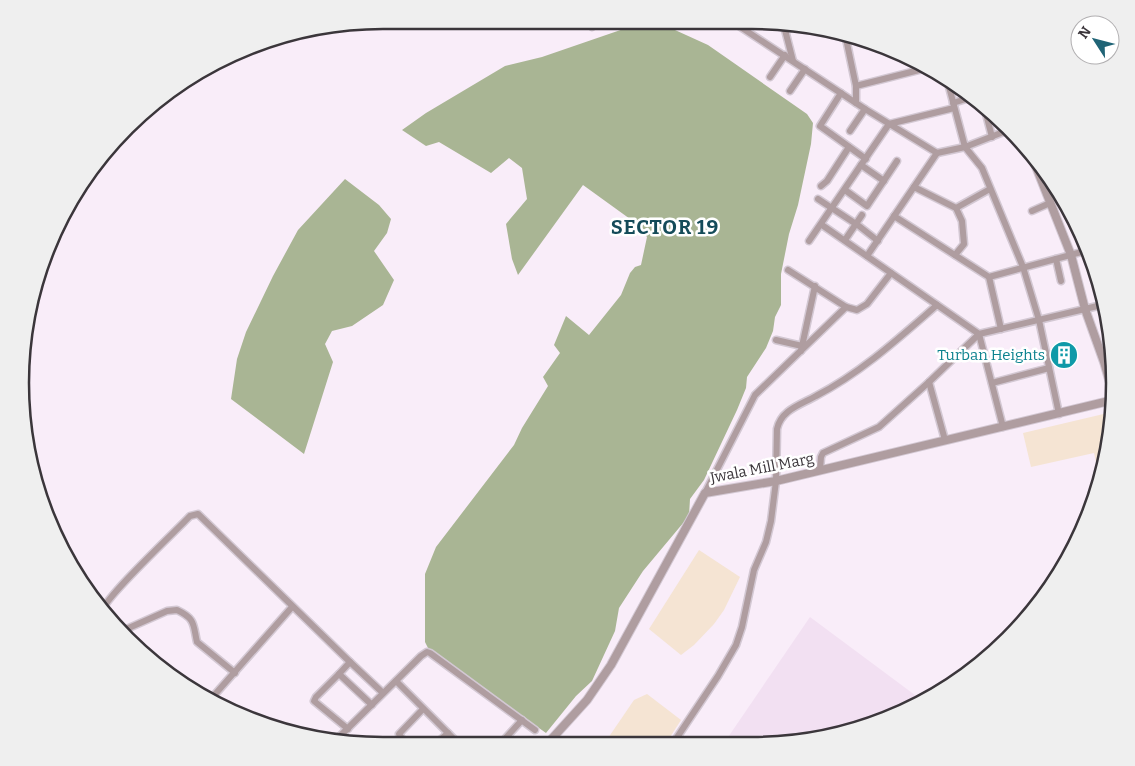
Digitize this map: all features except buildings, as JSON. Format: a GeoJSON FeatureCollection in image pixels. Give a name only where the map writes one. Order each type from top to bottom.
{"type":"FeatureCollection","features":[{"type":"Feature","properties":{"kind":"street"},"geometry":{"type":"LineString","coordinates":[[744,29],[841,94],[937,153],[965,147],[1002,133]]}},
{"type":"Feature","properties":{"kind":"street"},"geometry":{"type":"LineString","coordinates":[[786,31],[792,60]]}},
{"type":"Feature","properties":{"kind":"street"},"geometry":{"type":"LineString","coordinates":[[849,43],[856,86],[856,103]]}},
{"type":"Feature","properties":{"kind":"street"},"geometry":{"type":"LineString","coordinates":[[770,77],[785,55]]}},
{"type":"Feature","properties":{"kind":"street"},"geometry":{"type":"LineString","coordinates":[[790,91],[805,69]]}},
{"type":"Feature","properties":{"kind":"street"},"geometry":{"type":"LineString","coordinates":[[856,86],[918,70]]}},
{"type":"Feature","properties":{"kind":"street"},"geometry":{"type":"LineString","coordinates":[[949,88],[965,147],[982,168],[1023,267],[1039,320],[1059,414]]}},
{"type":"Feature","properties":{"kind":"street"},"geometry":{"type":"LineString","coordinates":[[841,94],[820,126],[866,159]]}},
{"type":"Feature","properties":{"kind":"street"},"geometry":{"type":"LineString","coordinates":[[810,241],[888,124],[954,105],[965,100]]}},
{"type":"Feature","properties":{"kind":"street"},"geometry":{"type":"LineString","coordinates":[[850,131],[865,109]]}},
{"type":"Feature","properties":{"kind":"street"},"geometry":{"type":"LineString","coordinates":[[987,118],[992,137]]}},
{"type":"Feature","properties":{"kind":"street"},"geometry":{"type":"LineString","coordinates":[[821,186],[849,147]]}},
{"type":"Feature","properties":{"kind":"street"},"geometry":{"type":"LineString","coordinates":[[867,256],[937,153]]}},
{"type":"Feature","properties":{"kind":"street"},"geometry":{"type":"LineString","coordinates":[[845,190],[867,206],[897,161]]}},
{"type":"Feature","properties":{"kind":"street"},"geometry":{"type":"LineString","coordinates":[[861,165],[884,181]]}},
{"type":"Feature","properties":{"kind":"street"},"geometry":{"type":"LineString","coordinates":[[1039,176],[1071,255],[1085,309],[1105,367]]}},
{"type":"Feature","properties":{"kind":"street"},"geometry":{"type":"LineString","coordinates":[[914,187],[956,208],[962,221],[964,238],[962,248],[955,255]]}},
{"type":"Feature","properties":{"kind":"street"},"geometry":{"type":"LineString","coordinates":[[956,208],[990,189]]}},
{"type":"Feature","properties":{"kind":"street"},"geometry":{"type":"LineString","coordinates":[[818,198],[878,241]]}},
{"type":"Feature","properties":{"kind":"street"},"geometry":{"type":"LineString","coordinates":[[1032,211],[1050,203]]}},
{"type":"Feature","properties":{"kind":"street"},"geometry":{"type":"LineString","coordinates":[[845,240],[862,215]]}},
{"type":"Feature","properties":{"kind":"street"},"geometry":{"type":"LineString","coordinates":[[894,216],[989,277],[1002,329]]}},
{"type":"Feature","properties":{"kind":"street"},"geometry":{"type":"LineString","coordinates":[[822,225],[978,334],[1003,427]]}},
{"type":"Feature","properties":{"kind":"street"},"geometry":{"type":"LineString","coordinates":[[989,277],[1081,252]]}},
{"type":"Feature","properties":{"kind":"street"},"geometry":{"type":"LineString","coordinates":[[1056,259],[1061,280]]}},
{"type":"Feature","properties":{"kind":"street"},"geometry":{"type":"LineString","coordinates":[[788,270],[846,307],[857,310],[862,308],[891,273]]}},
{"type":"Feature","properties":{"kind":"street"},"geometry":{"type":"LineString","coordinates":[[801,349],[815,286]]}},
{"type":"Feature","properties":{"kind":"street"},"geometry":{"type":"LineString","coordinates":[[677,737],[736,645],[742,627],[754,570],[766,542],[771,521],[776,481],[776,429],[782,416],[832,388],[877,357],[936,304]]}},
{"type":"Feature","properties":{"kind":"street"},"geometry":{"type":"LineString","coordinates":[[820,470],[823,453],[879,426],[929,382],[978,334],[1097,306]]}},
{"type":"Feature","properties":{"kind":"street"},"geometry":{"type":"LineString","coordinates":[[705,493],[761,388],[846,307]]}},
{"type":"Feature","properties":{"kind":"street"},"geometry":{"type":"LineString","coordinates":[[776,340],[801,349]]}},
{"type":"Feature","properties":{"kind":"street"},"geometry":{"type":"LineString","coordinates":[[992,384],[1049,368]]}},
{"type":"Feature","properties":{"kind":"street"},"geometry":{"type":"LineString","coordinates":[[929,382],[945,440]]}},
{"type":"Feature","properties":{"kind":"street","name":"Jwala Mill Marg"},"geometry":{"type":"LineString","coordinates":[[553,737],[587,700],[611,665],[705,493],[776,481],[1059,414],[1105,400]]}},
{"type":"Feature","properties":{"kind":"street"},"geometry":{"type":"LineString","coordinates":[[105,603],[194,513],[202,517],[292,607],[384,693]]}},
{"type":"Feature","properties":{"kind":"street"},"geometry":{"type":"LineString","coordinates":[[215,695],[292,607]]}},
{"type":"Feature","properties":{"kind":"street"},"geometry":{"type":"LineString","coordinates":[[128,628],[167,611],[177,610],[192,621],[196,630],[197,642],[235,673]]}},
{"type":"Feature","properties":{"kind":"street"},"geometry":{"type":"LineString","coordinates":[[344,735],[424,654],[430,653],[535,730]]}},
{"type":"Feature","properties":{"kind":"street"},"geometry":{"type":"LineString","coordinates":[[348,729],[314,701],[350,662]]}},
{"type":"Feature","properties":{"kind":"street"},"geometry":{"type":"LineString","coordinates":[[339,674],[372,705]]}},
{"type":"Feature","properties":{"kind":"street"},"geometry":{"type":"LineString","coordinates":[[396,681],[452,737]]}},
{"type":"Feature","properties":{"kind":"street"},"geometry":{"type":"LineString","coordinates":[[401,737],[399,734],[423,709]]}},
{"type":"Feature","properties":{"kind":"street"},"geometry":{"type":"LineString","coordinates":[[507,737],[522,720]]}},
{"type":"Feature","properties":{"kind":"street"},"geometry":{"type":"LineString","coordinates":[[444,737],[448,733]]}},
{"type":"Feature","properties":{"kind":"shaded area"},"geometry":{"type":"Polygon","coordinates":[[[1104,414],[1096,464],[1094,453],[1031,467],[1023,433],[1104,414]]]}},
{"type":"Feature","properties":{"kind":"shaded area"},"geometry":{"type":"Polygon","coordinates":[[[699,550],[740,577],[724,610],[714,624],[694,645],[681,655],[649,629],[699,550]]]}},
{"type":"Feature","properties":{"kind":"shaded area"},"geometry":{"type":"Polygon","coordinates":[[[810,617],[917,697],[866,718],[821,730],[775,736],[728,737],[810,617]]]}},
{"type":"Feature","properties":{"kind":"shaded area"},"geometry":{"type":"Polygon","coordinates":[[[647,694],[681,720],[670,737],[609,737],[634,700],[647,694]]]}},
{"type":"Feature","properties":{"kind":"green space"},"geometry":{"type":"Polygon","coordinates":[[[623,29],[673,29],[708,45],[807,114],[813,123],[811,144],[781,274],[781,305],[775,317],[773,331],[766,348],[747,377],[746,388],[737,410],[704,480],[690,499],[689,516],[643,571],[619,608],[615,631],[592,681],[576,696],[546,733],[429,650],[425,642],[425,574],[436,547],[514,445],[522,428],[548,386],[543,377],[560,353],[554,345],[566,316],[589,335],[621,295],[630,273],[635,267],[641,265],[647,237],[637,224],[583,185],[518,275],[512,259],[506,224],[527,199],[522,168],[509,158],[491,173],[439,142],[426,146],[402,130],[426,113],[505,66],[542,57],[623,29]]]}},
{"type":"Feature","properties":{"kind":"green space"},"geometry":{"type":"Polygon","coordinates":[[[345,179],[379,205],[391,219],[387,233],[374,251],[394,280],[383,305],[352,326],[332,331],[325,344],[333,362],[304,454],[231,399],[237,359],[246,332],[273,276],[298,230],[345,179]]]}},
{"type":"Feature","properties":{"kind":"place","name":"Turban Heights"},"geometry":{"type":"Point","coordinates":[1064,355]}},
{"type":"Feature","properties":{"kind":"district","name":"SECTOR 19"},"geometry":{"type":"Point","coordinates":[665,227]}}]}
